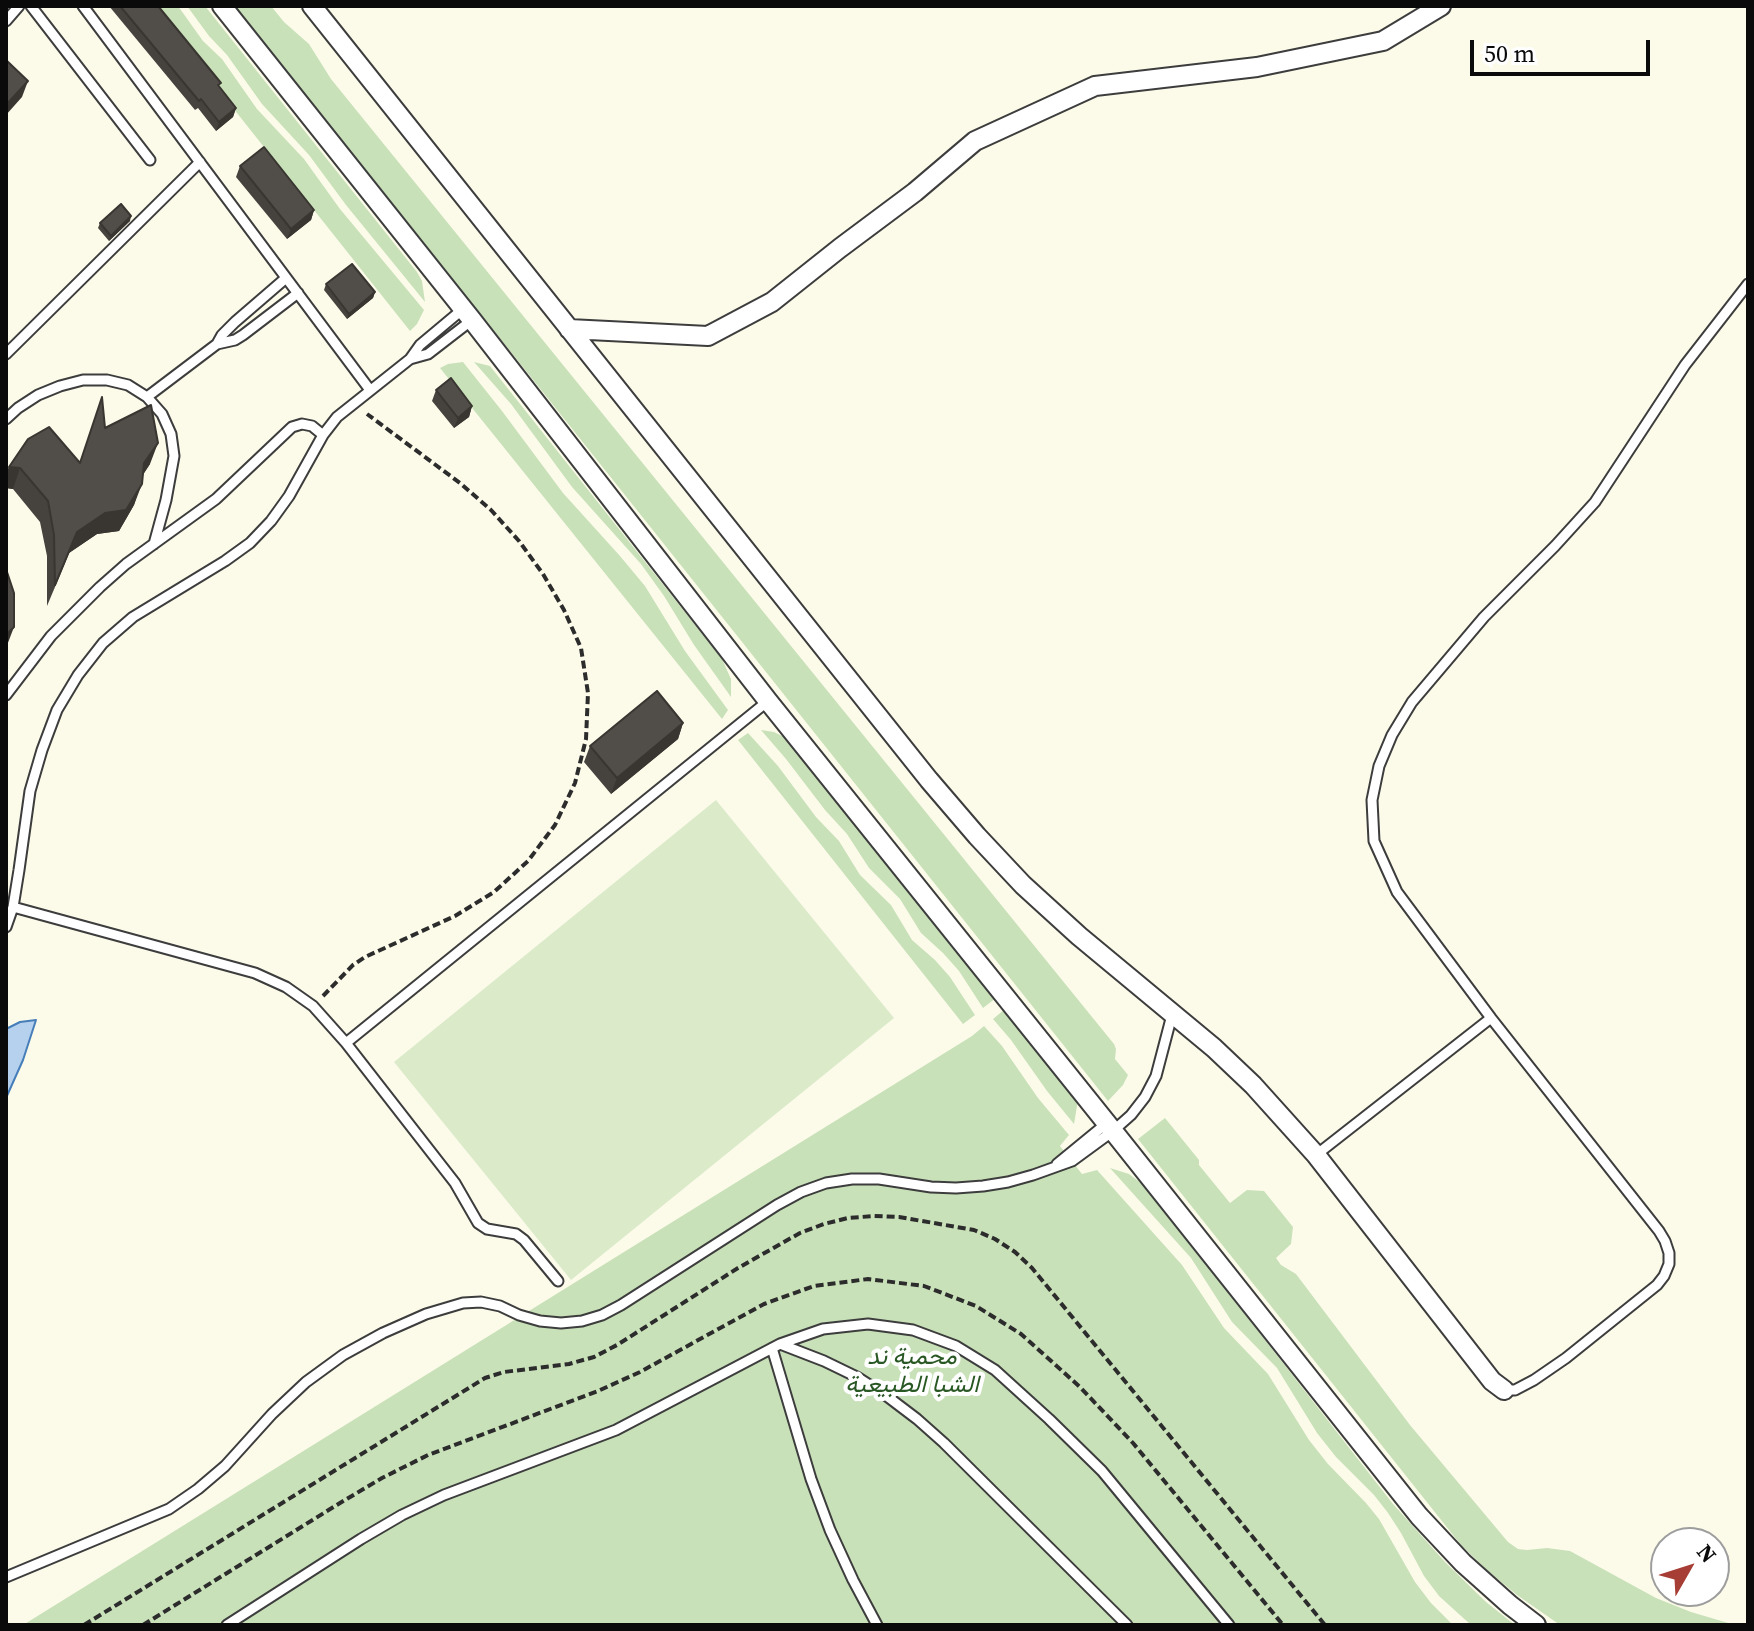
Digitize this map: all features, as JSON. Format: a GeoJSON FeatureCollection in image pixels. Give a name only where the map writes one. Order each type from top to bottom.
{"type":"FeatureCollection","features":[{"type":"Feature","properties":{"kind":"street"},"geometry":{"type":"LineString","coordinates":[[222,6],[468,315],[768,701],[1419,1516],[1463,1563],[1536,1625]]}},
{"type":"Feature","properties":{"kind":"street"},"geometry":{"type":"LineString","coordinates":[[312,6],[929,780],[977,836],[1045,906],[1214,1048],[1253,1085],[1316,1155],[1492,1381],[1504,1390]]}},
{"type":"Feature","properties":{"kind":"street"},"geometry":{"type":"LineString","coordinates":[[569,329],[708,336],[772,302],[915,192],[975,141],[1095,86],[1257,67],[1383,41],[1441,6]]}},
{"type":"Feature","properties":{"kind":"lane"},"geometry":{"type":"LineString","coordinates":[[6,21],[19,6]]}},
{"type":"Feature","properties":{"kind":"lane"},"geometry":{"type":"LineString","coordinates":[[31,6],[150,160]]}},
{"type":"Feature","properties":{"kind":"lane"},"geometry":{"type":"LineString","coordinates":[[83,6],[370,390]]}},
{"type":"Feature","properties":{"kind":"lane"},"geometry":{"type":"LineString","coordinates":[[6,354],[200,162]]}},
{"type":"Feature","properties":{"kind":"lane"},"geometry":{"type":"LineString","coordinates":[[147,397],[217,344],[228,328],[286,278]]}},
{"type":"Feature","properties":{"kind":"lane"},"geometry":{"type":"LineString","coordinates":[[1504,1390],[1515,1390],[1534,1380],[1657,1285],[1669,1264],[1669,1253],[1659,1231],[1491,1018],[1397,892],[1374,841],[1372,800],[1379,766],[1392,735],[1412,702],[1484,617],[1595,502],[1685,365],[1748,284]]}},
{"type":"Feature","properties":{"kind":"lane"},"geometry":{"type":"LineString","coordinates":[[217,344],[243,335],[298,293]]}},
{"type":"Feature","properties":{"kind":"lane"},"geometry":{"type":"LineString","coordinates":[[6,927],[13,907],[30,791],[57,710],[78,675],[103,643],[133,617],[250,543],[289,496],[323,435],[337,417],[410,359],[420,345],[468,315]]}},
{"type":"Feature","properties":{"kind":"lane"},"geometry":{"type":"LineString","coordinates":[[6,419],[38,395],[83,380],[107,380],[128,385],[147,397],[162,414],[171,434],[174,456],[154,544]]}},
{"type":"Feature","properties":{"kind":"lane"},"geometry":{"type":"LineString","coordinates":[[6,695],[43,645],[74,611],[126,564],[216,499],[292,427],[302,424],[312,426],[323,435]]}},
{"type":"Feature","properties":{"kind":"lane"},"geometry":{"type":"LineString","coordinates":[[346,1043],[768,701]]}},
{"type":"Feature","properties":{"kind":"lane"},"geometry":{"type":"LineString","coordinates":[[13,907],[255,973],[286,987],[313,1006],[346,1043],[455,1183],[478,1223],[487,1229],[516,1234],[558,1281]]}},
{"type":"Feature","properties":{"kind":"lane"},"geometry":{"type":"LineString","coordinates":[[6,1577],[169,1509],[225,1466],[306,1382],[343,1355],[383,1333],[435,1311],[463,1303],[481,1302],[540,1321],[582,1321],[621,1305],[777,1205],[826,1183],[879,1179],[956,1188],[1008,1182],[1054,1167],[1131,1115],[1145,1097],[1156,1076],[1172,1015]]}},
{"type":"Feature","properties":{"kind":"lane"},"geometry":{"type":"LineString","coordinates":[[1316,1155],[1491,1018]]}},
{"type":"Feature","properties":{"kind":"lane"},"geometry":{"type":"LineString","coordinates":[[227,1625],[361,1539],[444,1495],[616,1430],[776,1346],[823,1329],[868,1324],[913,1330],[956,1346],[995,1370],[1102,1471],[1229,1625]]}},
{"type":"Feature","properties":{"kind":"lane"},"geometry":{"type":"LineString","coordinates":[[776,1346],[811,1479],[853,1580],[877,1625]]}},
{"type":"Feature","properties":{"kind":"lane"},"geometry":{"type":"LineString","coordinates":[[776,1346],[824,1361],[857,1377],[917,1419],[1127,1625]]}},
{"type":"Feature","properties":{"kind":"path"},"geometry":{"type":"LineString","coordinates":[[313,1006],[353,965],[455,916],[494,892],[528,861],[555,825],[575,783],[586,739],[588,693],[581,648],[543,574],[491,510],[353,403]]}},
{"type":"Feature","properties":{"kind":"path"},"geometry":{"type":"LineString","coordinates":[[84,1625],[485,1378],[594,1357],[800,1233],[848,1218],[874,1216],[899,1217],[974,1230],[1015,1252],[1032,1268],[1325,1625]]}},
{"type":"Feature","properties":{"kind":"path"},"geometry":{"type":"LineString","coordinates":[[143,1625],[340,1503],[428,1455],[598,1391],[640,1372],[764,1304],[814,1286],[868,1279],[924,1286],[976,1306],[1021,1334],[1080,1387],[1133,1443],[1283,1625]]}},
{"type":"Feature","properties":{"kind":"green space"},"geometry":{"type":"Polygon","coordinates":[[[152,6],[178,6],[203,41],[222,59],[257,109],[304,159],[340,209],[424,310],[410,331],[152,6]]]}},
{"type":"Feature","properties":{"kind":"green space"},"geometry":{"type":"Polygon","coordinates":[[[187,6],[205,6],[417,272],[422,281],[425,302],[309,155],[262,104],[187,6]]]}},
{"type":"Feature","properties":{"kind":"green space"},"geometry":{"type":"Polygon","coordinates":[[[235,6],[271,6],[309,44],[331,79],[1114,1044],[1115,1059],[1128,1075],[1108,1101],[235,6]]]}},
{"type":"Feature","properties":{"kind":"green space"},"geometry":{"type":"Polygon","coordinates":[[[463,362],[563,493],[645,586],[685,651],[728,710],[722,719],[440,368],[463,362]]]}},
{"type":"Feature","properties":{"kind":"green space"},"geometry":{"type":"Polygon","coordinates":[[[474,362],[490,366],[722,659],[731,679],[731,697],[641,564],[572,487],[511,404],[474,362]]]}},
{"type":"Feature","properties":{"kind":"green space"},"geometry":{"type":"Polygon","coordinates":[[[761,730],[786,738],[996,998],[983,1008],[959,971],[921,933],[900,899],[869,868],[847,834],[761,730]]]}},
{"type":"Feature","properties":{"kind":"green space"},"geometry":{"type":"Polygon","coordinates":[[[748,733],[839,841],[860,875],[891,905],[912,940],[950,977],[975,1015],[963,1024],[738,740],[748,733]]]}},
{"type":"Feature","properties":{"kind":"green space"},"geometry":{"type":"Polygon","coordinates":[[[716,800],[894,1018],[571,1280],[394,1062],[716,800]]]}},
{"type":"Feature","properties":{"kind":"green space"},"geometry":{"type":"Polygon","coordinates":[[[1005,1009],[1078,1100],[1074,1124],[993,1019],[1005,1009]]]}},
{"type":"Feature","properties":{"kind":"green space","name":"محمية ند الشبا الطبيعية"},"geometry":{"type":"Polygon","coordinates":[[[984,1026],[1069,1135],[1060,1146],[1067,1155],[1082,1174],[1097,1170],[1182,1265],[1224,1328],[1268,1374],[1309,1440],[1379,1519],[1415,1582],[1453,1625],[23,1625],[972,1036],[984,1026]]]}},
{"type":"Feature","properties":{"kind":"green space"},"geometry":{"type":"Polygon","coordinates":[[[1165,1118],[1230,1203],[1247,1190],[1264,1191],[1293,1227],[1291,1244],[1276,1258],[1296,1274],[1410,1425],[1508,1542],[1518,1549],[1570,1551],[1650,1595],[1650,1607],[1678,1607],[1735,1625],[1560,1625],[1517,1595],[1461,1545],[1138,1139],[1165,1118]]]}},
{"type":"Feature","properties":{"kind":"green space"},"geometry":{"type":"Polygon","coordinates":[[[1110,1168],[1129,1174],[1145,1186],[1393,1504],[1445,1562],[1515,1625],[1471,1625],[1439,1596],[1388,1513],[1317,1433],[1277,1368],[1232,1322],[1191,1258],[1110,1168]]]}},
{"type":"Feature","properties":{"kind":"water"},"geometry":{"type":"Polygon","coordinates":[[[36,1020],[6,1098],[6,1029],[20,1022],[36,1020]]]}},
{"type":"Feature","properties":{"kind":"building"},"geometry":{"type":"Polygon","coordinates":[[[120,6],[158,6],[221,83],[218,85],[236,108],[219,122],[120,6]]]}},
{"type":"Feature","properties":{"kind":"building"},"geometry":{"type":"Polygon","coordinates":[[[6,60],[28,81],[6,105],[6,60]]]}},
{"type":"Feature","properties":{"kind":"building"},"geometry":{"type":"Polygon","coordinates":[[[264,147],[314,210],[291,229],[240,166],[264,147]]]}},
{"type":"Feature","properties":{"kind":"building"},"geometry":{"type":"Polygon","coordinates":[[[121,204],[131,216],[111,236],[100,223],[121,204]]]}},
{"type":"Feature","properties":{"kind":"building"},"geometry":{"type":"Polygon","coordinates":[[[352,264],[375,292],[349,314],[326,284],[352,264]]]}},
{"type":"Feature","properties":{"kind":"building"},"geometry":{"type":"Polygon","coordinates":[[[451,378],[472,406],[458,418],[436,390],[451,378]]]}},
{"type":"Feature","properties":{"kind":"building"},"geometry":{"type":"Polygon","coordinates":[[[102,397],[105,428],[151,405],[158,443],[144,463],[142,484],[126,510],[105,513],[77,532],[55,585],[54,535],[48,501],[20,468],[9,467],[28,439],[49,427],[80,463],[102,397]]]}},
{"type":"Feature","properties":{"kind":"building"},"geometry":{"type":"Polygon","coordinates":[[[6,569],[14,593],[14,627],[6,635],[6,569]]]}},
{"type":"Feature","properties":{"kind":"building"},"geometry":{"type":"Polygon","coordinates":[[[657,691],[683,723],[617,778],[590,746],[657,691]]]}}]}
